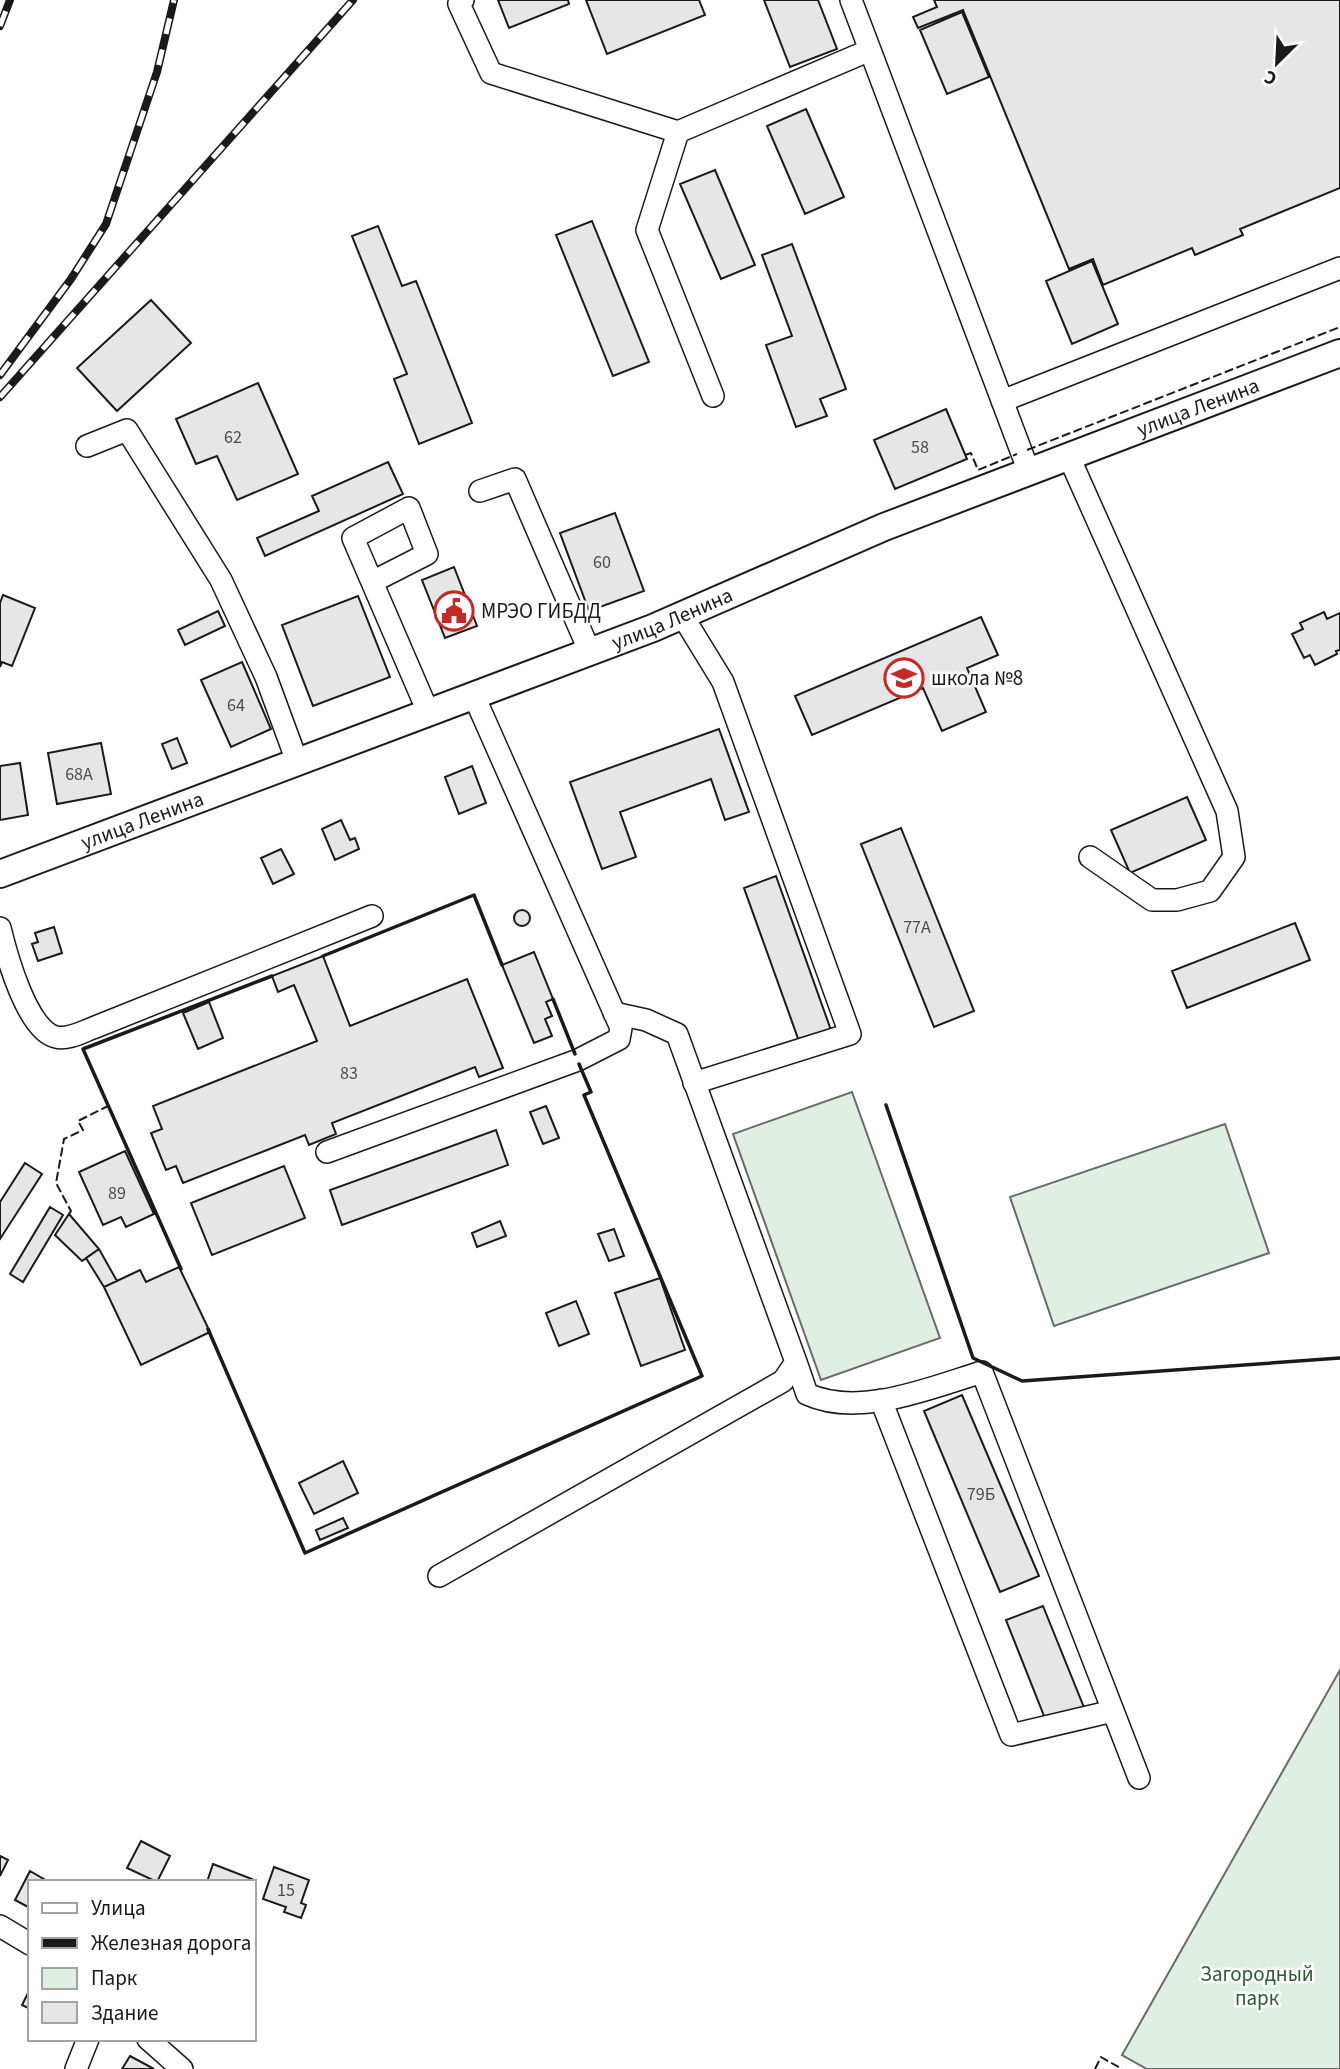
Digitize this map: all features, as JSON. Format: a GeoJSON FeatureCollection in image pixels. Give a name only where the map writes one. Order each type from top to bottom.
{"type":"FeatureCollection","features":[{"type":"Feature","properties":{"kind":"main road","name":"улица Ленина"},"geometry":{"type":"LineString","coordinates":[[0,874],[429,714],[682,615],[884,527],[1340,354]]}},
{"type":"Feature","properties":{"kind":"street"},"geometry":{"type":"LineString","coordinates":[[463,0],[459,5],[491,73],[678,132],[870,50]]}},
{"type":"Feature","properties":{"kind":"street"},"geometry":{"type":"LineString","coordinates":[[851,0],[1029,472]]}},
{"type":"Feature","properties":{"kind":"street"},"geometry":{"type":"LineString","coordinates":[[678,132],[647,230],[713,396]]}},
{"type":"Feature","properties":{"kind":"street"},"geometry":{"type":"LineString","coordinates":[[1002,401],[1340,268]]}},
{"type":"Feature","properties":{"kind":"street"},"geometry":{"type":"LineString","coordinates":[[87,446],[127,430],[221,580],[266,677],[298,764]]}},
{"type":"Feature","properties":{"kind":"street"},"geometry":{"type":"LineString","coordinates":[[1069,457],[1227,811],[1234,857],[1210,891],[1177,900],[1152,900],[1090,858]]}},
{"type":"Feature","properties":{"kind":"street"},"geometry":{"type":"LineString","coordinates":[[480,491],[515,479],[589,650]]}},
{"type":"Feature","properties":{"kind":"street"},"geometry":{"type":"LineString","coordinates":[[372,582],[429,714]]}},
{"type":"Feature","properties":{"kind":"street"},"geometry":{"type":"LineString","coordinates":[[682,615],[723,682],[850,1034],[694,1083]]}},
{"type":"Feature","properties":{"kind":"street"},"geometry":{"type":"LineString","coordinates":[[327,1152],[578,1060],[619,1039],[621,1028],[474,696]]}},
{"type":"Feature","properties":{"kind":"street"},"geometry":{"type":"LineString","coordinates":[[0,928],[8,962],[30,1010],[48,1035],[58,1038],[93,1028],[372,916]]}},
{"type":"Feature","properties":{"kind":"street"},"geometry":{"type":"LineString","coordinates":[[614,1013],[646,1020],[677,1034],[807,1394],[824,1402],[894,1399],[982,1372],[1139,1778]]}},
{"type":"Feature","properties":{"kind":"street"},"geometry":{"type":"LineString","coordinates":[[439,1576],[783,1381],[796,1362]]}},
{"type":"Feature","properties":{"kind":"street"},"geometry":{"type":"LineString","coordinates":[[881,1400],[1011,1735],[1113,1711]]}},
{"type":"Feature","properties":{"kind":"street"},"geometry":{"type":"LineString","coordinates":[[0,1926],[28,1943]]}},
{"type":"Feature","properties":{"kind":"street"},"geometry":{"type":"LineString","coordinates":[[76,2069],[87,2041]]}},
{"type":"Feature","properties":{"kind":"street"},"geometry":{"type":"LineString","coordinates":[[150,2041],[182,2069]]}},
{"type":"Feature","properties":{"kind":"green space"},"geometry":{"type":"Polygon","coordinates":[[[852,1092],[940,1338],[821,1380],[733,1134],[852,1092]]]}},
{"type":"Feature","properties":{"kind":"green space"},"geometry":{"type":"Polygon","coordinates":[[[1225,1124],[1269,1253],[1054,1326],[1010,1197],[1225,1124]]]}},
{"type":"Feature","properties":{"kind":"green space","name":"Загородный парк"},"geometry":{"type":"Polygon","coordinates":[[[1340,1670],[1340,2069],[1147,2069],[1122,2055],[1340,1670]]]}},
{"type":"Feature","properties":{"kind":"building"},"geometry":{"type":"Polygon","coordinates":[[[498,0],[568,0],[569,4],[509,28],[498,0]]]}},
{"type":"Feature","properties":{"kind":"building"},"geometry":{"type":"Polygon","coordinates":[[[586,0],[699,0],[705,15],[607,54],[586,0]]]}},
{"type":"Feature","properties":{"kind":"building"},"geometry":{"type":"Polygon","coordinates":[[[764,0],[818,0],[837,49],[790,67],[764,0]]]}},
{"type":"Feature","properties":{"kind":"building"},"geometry":{"type":"Polygon","coordinates":[[[934,0],[1340,0],[1340,188],[1240,229],[1243,235],[1195,255],[1192,248],[1103,285],[1093,259],[1069,269],[963,10],[918,28],[913,17],[937,7],[934,0]]]}},
{"type":"Feature","properties":{"kind":"building"},"geometry":{"type":"Polygon","coordinates":[[[962,12],[989,77],[947,94],[920,30],[962,12]]]}},
{"type":"Feature","properties":{"kind":"building"},"geometry":{"type":"Polygon","coordinates":[[[806,109],[844,197],[805,214],[767,126],[806,109]]]}},
{"type":"Feature","properties":{"kind":"building"},"geometry":{"type":"Polygon","coordinates":[[[715,170],[755,265],[721,279],[680,184],[715,170]]]}},
{"type":"Feature","properties":{"kind":"building"},"geometry":{"type":"Polygon","coordinates":[[[592,221],[649,362],[613,376],[556,235],[592,221]]]}},
{"type":"Feature","properties":{"kind":"building"},"geometry":{"type":"Polygon","coordinates":[[[378,226],[402,286],[416,281],[472,423],[419,444],[394,379],[407,374],[352,236],[378,226]]]}},
{"type":"Feature","properties":{"kind":"building"},"geometry":{"type":"Polygon","coordinates":[[[792,244],[846,389],[820,399],[827,416],[796,427],[766,345],[792,336],[762,255],[792,244]]]}},
{"type":"Feature","properties":{"kind":"building"},"geometry":{"type":"Polygon","coordinates":[[[1092,261],[1118,324],[1072,344],[1046,281],[1092,261]]]}},
{"type":"Feature","properties":{"kind":"building"},"geometry":{"type":"Polygon","coordinates":[[[151,300],[191,343],[117,411],[77,368],[151,300]]]}},
{"type":"Feature","properties":{"kind":"building"},"geometry":{"type":"Polygon","coordinates":[[[258,383],[298,474],[237,500],[217,456],[196,464],[176,419],[258,383]]]}},
{"type":"Feature","properties":{"kind":"building"},"geometry":{"type":"Polygon","coordinates":[[[946,409],[967,459],[895,489],[874,440],[946,409]]]}},
{"type":"Feature","properties":{"kind":"building"},"geometry":{"type":"Polygon","coordinates":[[[388,462],[403,494],[265,556],[257,538],[319,511],[312,496],[388,462]]]}},
{"type":"Feature","properties":{"kind":"building"},"geometry":{"type":"Polygon","coordinates":[[[615,513],[644,591],[589,611],[560,533],[615,513]]]}},
{"type":"Feature","properties":{"kind":"building"},"geometry":{"type":"Polygon","coordinates":[[[454,567],[477,626],[445,638],[422,580],[454,567]]]}},
{"type":"Feature","properties":{"kind":"building"},"geometry":{"type":"Polygon","coordinates":[[[3,595],[35,608],[12,666],[2,662],[0,667],[0,603],[3,595]]]}},
{"type":"Feature","properties":{"kind":"building"},"geometry":{"type":"Polygon","coordinates":[[[358,596],[390,677],[313,706],[282,625],[358,596]]]}},
{"type":"Feature","properties":{"kind":"building"},"geometry":{"type":"Polygon","coordinates":[[[218,611],[225,626],[185,645],[178,630],[218,611]]]}},
{"type":"Feature","properties":{"kind":"building"},"geometry":{"type":"Polygon","coordinates":[[[1324,612],[1327,619],[1340,613],[1340,650],[1315,665],[1310,655],[1304,658],[1292,634],[1303,629],[1300,623],[1324,612]]]}},
{"type":"Feature","properties":{"kind":"building","name":"школа №8"},"geometry":{"type":"Polygon","coordinates":[[[981,617],[998,655],[967,668],[986,712],[942,731],[923,688],[812,735],[795,696],[981,617]]]}},
{"type":"Feature","properties":{"kind":"building"},"geometry":{"type":"Polygon","coordinates":[[[242,662],[271,729],[231,747],[201,680],[242,662]]]}},
{"type":"Feature","properties":{"kind":"building"},"geometry":{"type":"Polygon","coordinates":[[[719,729],[749,812],[725,820],[711,779],[620,812],[636,857],[602,869],[570,782],[719,729]]]}},
{"type":"Feature","properties":{"kind":"building"},"geometry":{"type":"Polygon","coordinates":[[[177,738],[187,763],[172,769],[162,744],[177,738]]]}},
{"type":"Feature","properties":{"kind":"building"},"geometry":{"type":"Polygon","coordinates":[[[101,743],[111,794],[57,804],[48,753],[101,743]]]}},
{"type":"Feature","properties":{"kind":"building"},"geometry":{"type":"Polygon","coordinates":[[[20,763],[28,815],[0,820],[0,766],[20,763]]]}},
{"type":"Feature","properties":{"kind":"building"},"geometry":{"type":"Polygon","coordinates":[[[472,766],[486,803],[459,814],[445,777],[472,766]]]}},
{"type":"Feature","properties":{"kind":"building"},"geometry":{"type":"Polygon","coordinates":[[[1187,797],[1206,840],[1130,873],[1111,830],[1187,797]]]}},
{"type":"Feature","properties":{"kind":"building"},"geometry":{"type":"Polygon","coordinates":[[[341,820],[350,840],[355,838],[359,849],[335,860],[322,829],[341,820]]]}},
{"type":"Feature","properties":{"kind":"building"},"geometry":{"type":"Polygon","coordinates":[[[901,828],[974,1011],[934,1027],[861,844],[901,828]]]}},
{"type":"Feature","properties":{"kind":"building"},"geometry":{"type":"Polygon","coordinates":[[[281,849],[294,874],[273,884],[261,858],[281,849]]]}},
{"type":"Feature","properties":{"kind":"building"},"geometry":{"type":"Polygon","coordinates":[[[776,876],[832,1033],[800,1044],[744,888],[776,876]]]}},
{"type":"Feature","properties":{"kind":"building"},"geometry":{"type":"Polygon","coordinates":[[[519,910],[525,910],[530,918],[528,924],[519,926],[514,921],[514,915],[519,910]]]}},
{"type":"Feature","properties":{"kind":"building"},"geometry":{"type":"Polygon","coordinates":[[[1295,923],[1310,960],[1187,1008],[1172,971],[1295,923]]]}},
{"type":"Feature","properties":{"kind":"building"},"geometry":{"type":"Polygon","coordinates":[[[54,927],[62,953],[38,961],[32,944],[38,942],[35,933],[54,927]]]}},
{"type":"Feature","properties":{"kind":"building"},"geometry":{"type":"Polygon","coordinates":[[[534,952],[553,999],[546,1002],[552,1016],[545,1019],[552,1036],[534,1043],[502,965],[534,952]]]}},
{"type":"Feature","properties":{"kind":"building"},"geometry":{"type":"Polygon","coordinates":[[[323,956],[350,1026],[467,979],[503,1068],[479,1077],[475,1067],[332,1123],[336,1134],[309,1145],[305,1135],[183,1183],[176,1166],[166,1170],[151,1133],[162,1129],[153,1106],[317,1041],[294,985],[278,992],[272,976],[323,956]]]}},
{"type":"Feature","properties":{"kind":"building"},"geometry":{"type":"Polygon","coordinates":[[[209,1002],[223,1038],[198,1049],[183,1013],[209,1002]]]}},
{"type":"Feature","properties":{"kind":"building"},"geometry":{"type":"Polygon","coordinates":[[[546,1106],[559,1138],[543,1144],[530,1112],[546,1106]]]}},
{"type":"Feature","properties":{"kind":"building"},"geometry":{"type":"Polygon","coordinates":[[[496,1130],[508,1165],[342,1225],[330,1190],[496,1130]]]}},
{"type":"Feature","properties":{"kind":"building"},"geometry":{"type":"Polygon","coordinates":[[[125,1151],[154,1214],[126,1227],[121,1217],[103,1225],[79,1172],[125,1151]]]}},
{"type":"Feature","properties":{"kind":"building"},"geometry":{"type":"Polygon","coordinates":[[[25,1163],[42,1174],[0,1239],[0,1202],[25,1163]]]}},
{"type":"Feature","properties":{"kind":"building"},"geometry":{"type":"Polygon","coordinates":[[[284,1166],[305,1218],[212,1255],[191,1203],[284,1166]]]}},
{"type":"Feature","properties":{"kind":"building"},"geometry":{"type":"Polygon","coordinates":[[[50,1207],[63,1215],[23,1282],[10,1274],[50,1207]]]}},
{"type":"Feature","properties":{"kind":"building"},"geometry":{"type":"Polygon","coordinates":[[[69,1214],[99,1249],[82,1261],[55,1235],[69,1214]]]}},
{"type":"Feature","properties":{"kind":"building"},"geometry":{"type":"Polygon","coordinates":[[[500,1221],[506,1236],[477,1247],[472,1233],[500,1221]]]}},
{"type":"Feature","properties":{"kind":"building"},"geometry":{"type":"Polygon","coordinates":[[[614,1229],[624,1256],[609,1261],[598,1234],[614,1229]]]}},
{"type":"Feature","properties":{"kind":"building"},"geometry":{"type":"Polygon","coordinates":[[[99,1249],[117,1281],[104,1287],[86,1258],[99,1249]]]}},
{"type":"Feature","properties":{"kind":"building"},"geometry":{"type":"Polygon","coordinates":[[[179,1267],[210,1332],[141,1365],[104,1287],[140,1270],[146,1282],[179,1267]]]}},
{"type":"Feature","properties":{"kind":"building"},"geometry":{"type":"Polygon","coordinates":[[[660,1278],[685,1350],[641,1366],[615,1293],[660,1278]]]}},
{"type":"Feature","properties":{"kind":"building"},"geometry":{"type":"Polygon","coordinates":[[[576,1301],[589,1334],[559,1346],[546,1313],[576,1301]]]}},
{"type":"Feature","properties":{"kind":"building"},"geometry":{"type":"Polygon","coordinates":[[[962,1395],[1039,1576],[1000,1592],[924,1411],[962,1395]]]}},
{"type":"Feature","properties":{"kind":"building"},"geometry":{"type":"Polygon","coordinates":[[[343,1461],[358,1493],[314,1514],[299,1483],[343,1461]]]}},
{"type":"Feature","properties":{"kind":"building"},"geometry":{"type":"Polygon","coordinates":[[[343,1518],[348,1528],[320,1540],[316,1530],[343,1518]]]}},
{"type":"Feature","properties":{"kind":"building"},"geometry":{"type":"Polygon","coordinates":[[[1043,1606],[1085,1710],[1048,1726],[1006,1620],[1043,1606]]]}},
{"type":"Feature","properties":{"kind":"building"},"geometry":{"type":"Polygon","coordinates":[[[141,1841],[170,1856],[158,1880],[127,1868],[141,1841]]]}},
{"type":"Feature","properties":{"kind":"building"},"geometry":{"type":"Polygon","coordinates":[[[0,1856],[8,1860],[0,1876],[0,1856]]]}},
{"type":"Feature","properties":{"kind":"building"},"geometry":{"type":"Polygon","coordinates":[[[213,1864],[252,1879],[252,1880],[208,1880],[213,1864]]]}},
{"type":"Feature","properties":{"kind":"building"},"geometry":{"type":"Polygon","coordinates":[[[274,1867],[309,1880],[301,1903],[306,1905],[301,1918],[284,1912],[286,1907],[263,1899],[274,1867]]]}},
{"type":"Feature","properties":{"kind":"building"},"geometry":{"type":"Polygon","coordinates":[[[30,1871],[45,1880],[28,1880],[28,1907],[15,1900],[30,1871]]]}},
{"type":"Feature","properties":{"kind":"building"},"geometry":{"type":"Polygon","coordinates":[[[28,1993],[28,2008],[22,2005],[28,1993]]]}},
{"type":"Feature","properties":{"kind":"building"},"geometry":{"type":"Polygon","coordinates":[[[130,2056],[154,2069],[122,2069],[130,2056]]]}},
{"type":"Feature","properties":{"kind":"railway"},"geometry":{"type":"LineString","coordinates":[[0,26],[10,0]]}},
{"type":"Feature","properties":{"kind":"railway"},"geometry":{"type":"LineString","coordinates":[[0,375],[71,279],[106,224],[157,72],[174,0]]}},
{"type":"Feature","properties":{"kind":"railway"},"geometry":{"type":"LineString","coordinates":[[0,397],[353,0]]}},
{"type":"Feature","properties":{"kind":"fence"},"geometry":{"type":"LineString","coordinates":[[1027,450],[1340,327]]}},
{"type":"Feature","properties":{"kind":"fence"},"geometry":{"type":"LineString","coordinates":[[965,455],[971,453],[978,470],[1017,454]]}},
{"type":"Feature","properties":{"kind":"fence"},"geometry":{"type":"LineString","coordinates":[[69,1214],[71,1211],[56,1183],[64,1139],[83,1130],[78,1121],[108,1106]]}},
{"type":"Feature","properties":{"kind":"fence"},"geometry":{"type":"LineString","coordinates":[[1095,2069],[1101,2057],[1122,2069]]}},
{"type":"Feature","properties":{"kind":"wall"},"geometry":{"type":"LineString","coordinates":[[323,956],[474,895],[502,965]]}},
{"type":"Feature","properties":{"kind":"wall"},"geometry":{"type":"LineString","coordinates":[[181,1269],[83,1049],[272,976]]}},
{"type":"Feature","properties":{"kind":"wall"},"geometry":{"type":"LineString","coordinates":[[553,999],[575,1054]]}},
{"type":"Feature","properties":{"kind":"wall"},"geometry":{"type":"LineString","coordinates":[[208,1329],[305,1553],[702,1376],[584,1095],[591,1092],[579,1064]]}},
{"type":"Feature","properties":{"kind":"wall"},"geometry":{"type":"LineString","coordinates":[[886,1105],[973,1358],[1022,1381],[1340,1358]]}},
{"type":"Feature","properties":{"kind":"place","name":"МРЭО ГИБДД"},"geometry":{"type":"Point","coordinates":[454,611]}},
{"type":"Feature","properties":{"kind":"place","name":"школа №8"},"geometry":{"type":"Point","coordinates":[904,678]}}]}
